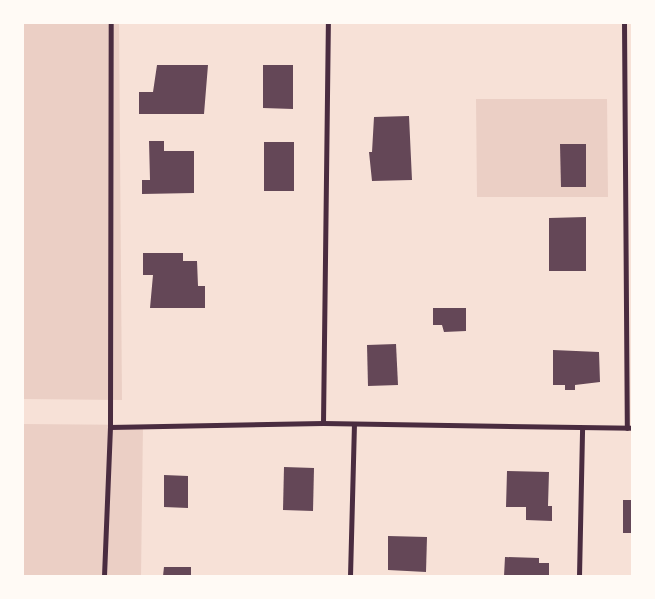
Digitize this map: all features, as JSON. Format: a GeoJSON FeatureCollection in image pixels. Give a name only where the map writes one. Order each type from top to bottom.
{"type":"FeatureCollection","features":[{"type":"Feature","properties":{"kind":"street"},"geometry":{"type":"LineString","coordinates":[[104,576],[110,426],[111,22]]}},
{"type":"Feature","properties":{"kind":"street"},"geometry":{"type":"LineString","coordinates":[[323,423],[328,22]]}},
{"type":"Feature","properties":{"kind":"street"},"geometry":{"type":"LineString","coordinates":[[110,426],[323,423],[582,429],[630,428],[624,22]]}},
{"type":"Feature","properties":{"kind":"street"},"geometry":{"type":"LineString","coordinates":[[350,576],[354,424]]}},
{"type":"Feature","properties":{"kind":"street"},"geometry":{"type":"LineString","coordinates":[[580,576],[582,429]]}},
{"type":"Feature","properties":{"kind":"shaded area"},"geometry":{"type":"Polygon","coordinates":[[[23,23],[119,23],[122,400],[23,399],[23,23]]]}},
{"type":"Feature","properties":{"kind":"shaded area"},"geometry":{"type":"Polygon","coordinates":[[[476,99],[607,99],[608,197],[477,197],[476,99]]]}},
{"type":"Feature","properties":{"kind":"shaded area"},"geometry":{"type":"Polygon","coordinates":[[[23,424],[143,425],[141,576],[23,576],[23,424]]]}},
{"type":"Feature","properties":{"kind":"building"},"geometry":{"type":"Polygon","coordinates":[[[157,65],[208,65],[204,114],[139,114],[139,92],[153,92],[157,65]]]}},
{"type":"Feature","properties":{"kind":"building"},"geometry":{"type":"Polygon","coordinates":[[[263,65],[293,65],[293,109],[263,108],[263,65]]]}},
{"type":"Feature","properties":{"kind":"building"},"geometry":{"type":"Polygon","coordinates":[[[409,116],[412,180],[372,181],[369,152],[372,152],[374,117],[409,116]]]}},
{"type":"Feature","properties":{"kind":"building"},"geometry":{"type":"Polygon","coordinates":[[[149,141],[164,141],[164,151],[194,151],[194,193],[142,194],[142,180],[150,180],[149,141]]]}},
{"type":"Feature","properties":{"kind":"building"},"geometry":{"type":"Polygon","coordinates":[[[264,142],[294,142],[294,191],[264,191],[264,142]]]}},
{"type":"Feature","properties":{"kind":"building"},"geometry":{"type":"Polygon","coordinates":[[[560,144],[586,144],[586,187],[561,187],[560,144]]]}},
{"type":"Feature","properties":{"kind":"building"},"geometry":{"type":"Polygon","coordinates":[[[586,217],[586,271],[549,271],[549,218],[586,217]]]}},
{"type":"Feature","properties":{"kind":"building"},"geometry":{"type":"Polygon","coordinates":[[[143,253],[183,253],[183,261],[197,261],[198,286],[205,286],[205,308],[150,308],[153,275],[143,275],[143,253]]]}},
{"type":"Feature","properties":{"kind":"building"},"geometry":{"type":"Polygon","coordinates":[[[433,308],[466,308],[466,331],[444,332],[442,325],[433,325],[433,308]]]}},
{"type":"Feature","properties":{"kind":"building"},"geometry":{"type":"Polygon","coordinates":[[[396,344],[398,385],[368,386],[367,345],[396,344]]]}},
{"type":"Feature","properties":{"kind":"building"},"geometry":{"type":"Polygon","coordinates":[[[553,350],[599,352],[600,382],[575,385],[575,390],[565,390],[565,385],[553,385],[553,350]]]}},
{"type":"Feature","properties":{"kind":"building"},"geometry":{"type":"Polygon","coordinates":[[[284,467],[314,468],[313,511],[283,510],[284,467]]]}},
{"type":"Feature","properties":{"kind":"building"},"geometry":{"type":"Polygon","coordinates":[[[507,471],[549,472],[548,506],[552,506],[552,521],[526,520],[526,507],[506,507],[507,471]]]}},
{"type":"Feature","properties":{"kind":"building"},"geometry":{"type":"Polygon","coordinates":[[[164,475],[188,476],[188,508],[164,507],[164,475]]]}},
{"type":"Feature","properties":{"kind":"building"},"geometry":{"type":"Polygon","coordinates":[[[623,500],[632,500],[632,533],[623,533],[623,500]]]}},
{"type":"Feature","properties":{"kind":"building"},"geometry":{"type":"Polygon","coordinates":[[[388,536],[427,537],[426,572],[388,570],[388,536]]]}},
{"type":"Feature","properties":{"kind":"building"},"geometry":{"type":"Polygon","coordinates":[[[505,557],[539,558],[539,563],[549,563],[549,576],[504,576],[505,557]]]}},
{"type":"Feature","properties":{"kind":"building"},"geometry":{"type":"Polygon","coordinates":[[[164,567],[191,567],[191,576],[163,576],[164,567]]]}}]}
